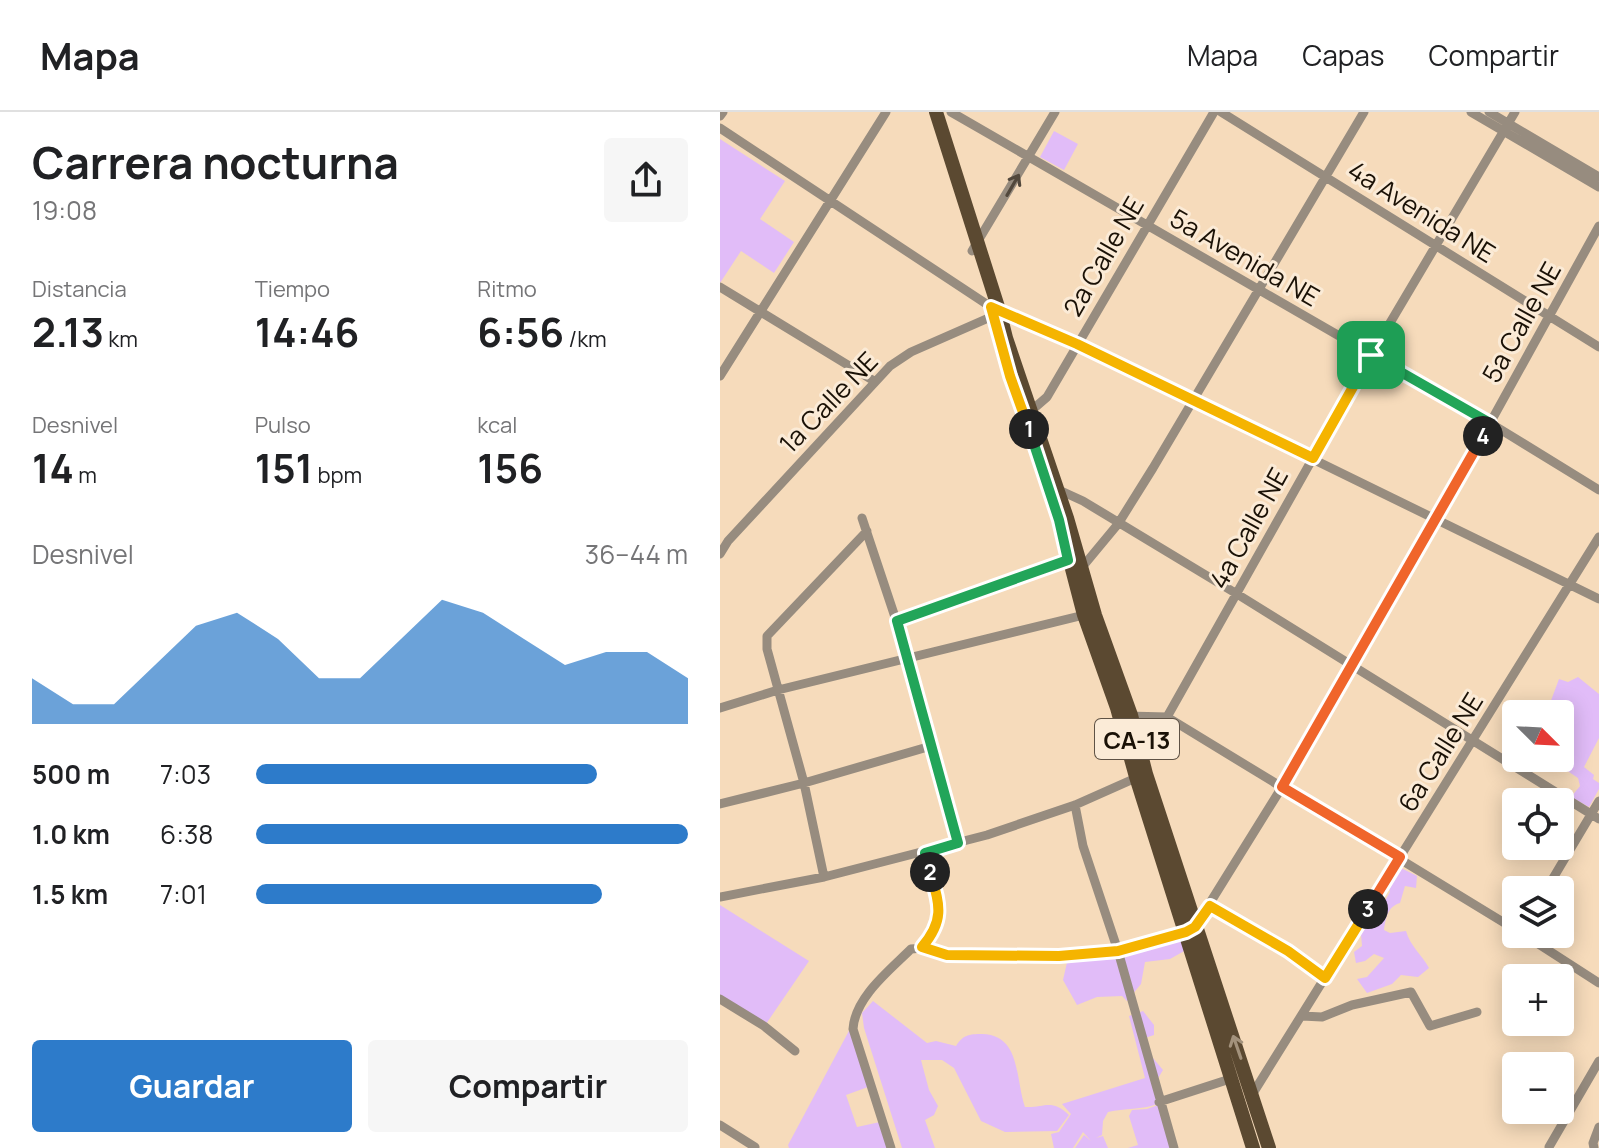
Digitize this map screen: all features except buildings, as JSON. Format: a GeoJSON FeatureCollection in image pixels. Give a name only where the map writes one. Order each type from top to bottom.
{"type":"FeatureCollection","features":[{"type":"Feature","properties":{"kind":"main road","name":"CA-13"},"geometry":{"type":"LineString","coordinates":[[926,112],[974,248],[1078,572],[1095,615],[1141,776],[1191,929],[1253,1093],[1269,1148]]}},
{"type":"Feature","properties":{"kind":"main road","name":"CA-13"},"geometry":{"type":"LineString","coordinates":[[936,112],[974,248]]}},
{"type":"Feature","properties":{"kind":"main road","name":"CA-13"},"geometry":{"type":"LineString","coordinates":[[1052,487],[1068,560],[1078,572],[1084,615],[1125,716]]}},
{"type":"Feature","properties":{"kind":"main road","name":"CA-13"},"geometry":{"type":"LineString","coordinates":[[1191,929],[1230,1079],[1253,1148]]}},
{"type":"Feature","properties":{"kind":"street"},"geometry":{"type":"LineString","coordinates":[[720,376],[886,112]]}},
{"type":"Feature","properties":{"kind":"street","name":"5a Avenida NE"},"geometry":{"type":"LineString","coordinates":[[951,112],[1490,423],[1599,490]]}},
{"type":"Feature","properties":{"kind":"street"},"geometry":{"type":"LineString","coordinates":[[974,248],[1055,112]]}},
{"type":"Feature","properties":{"kind":"street","name":"2a Calle NE"},"geometry":{"type":"LineString","coordinates":[[1028,414],[1047,397],[1214,112]]}},
{"type":"Feature","properties":{"kind":"street","name":"4a Avenida NE"},"geometry":{"type":"LineString","coordinates":[[1221,112],[1599,347]]}},
{"type":"Feature","properties":{"kind":"street"},"geometry":{"type":"LineString","coordinates":[[1078,572],[1118,524],[1364,112]]}},
{"type":"Feature","properties":{"kind":"street"},"geometry":{"type":"LineString","coordinates":[[1471,112],[1506,127],[1599,177]]}},
{"type":"Feature","properties":{"kind":"street"},"geometry":{"type":"LineString","coordinates":[[1489,112],[1506,127],[1599,187]]}},
{"type":"Feature","properties":{"kind":"street","name":"4a Calle NE"},"geometry":{"type":"LineString","coordinates":[[1167,717],[1371,355],[1515,112]]}},
{"type":"Feature","properties":{"kind":"street"},"geometry":{"type":"LineString","coordinates":[[720,128],[997,319],[1077,344],[1599,599]]}},
{"type":"Feature","properties":{"kind":"street","name":"5a Calle NE"},"geometry":{"type":"LineString","coordinates":[[1191,929],[1210,906],[1282,787],[1437,519],[1599,226]]}},
{"type":"Feature","properties":{"kind":"street"},"geometry":{"type":"LineString","coordinates":[[720,287],[874,381]]}},
{"type":"Feature","properties":{"kind":"street","name":"1a Calle NE"},"geometry":{"type":"LineString","coordinates":[[720,554],[728,541],[874,381],[911,352],[997,319]]}},
{"type":"Feature","properties":{"kind":"street"},"geometry":{"type":"LineString","coordinates":[[1052,487],[1237,594],[1595,816]]}},
{"type":"Feature","properties":{"kind":"street"},"geometry":{"type":"LineString","coordinates":[[862,518],[909,659],[958,843]]}},
{"type":"Feature","properties":{"kind":"street"},"geometry":{"type":"LineString","coordinates":[[824,877],[804,783],[767,649],[767,636],[867,531]]}},
{"type":"Feature","properties":{"kind":"street","name":"6a Calle NE"},"geometry":{"type":"LineString","coordinates":[[1242,1111],[1599,537]]}},
{"type":"Feature","properties":{"kind":"street"},"geometry":{"type":"LineString","coordinates":[[897,621],[1068,560]]}},
{"type":"Feature","properties":{"kind":"street"},"geometry":{"type":"LineString","coordinates":[[720,708],[778,690],[1084,615]]}},
{"type":"Feature","properties":{"kind":"street"},"geometry":{"type":"LineString","coordinates":[[1125,716],[1167,717],[1502,921]]}},
{"type":"Feature","properties":{"kind":"street"},"geometry":{"type":"LineString","coordinates":[[720,804],[931,746]]}},
{"type":"Feature","properties":{"kind":"street"},"geometry":{"type":"LineString","coordinates":[[721,896],[824,877],[925,853],[1014,827],[1141,776]]}},
{"type":"Feature","properties":{"kind":"street"},"geometry":{"type":"LineString","coordinates":[[1555,876],[1595,816],[1599,801]]}},
{"type":"Feature","properties":{"kind":"street"},"geometry":{"type":"LineString","coordinates":[[1075,805],[1083,846],[1118,951],[1174,1148]]}},
{"type":"Feature","properties":{"kind":"street"},"geometry":{"type":"LineString","coordinates":[[922,947],[937,925],[940,904],[925,853]]}},
{"type":"Feature","properties":{"kind":"street"},"geometry":{"type":"LineString","coordinates":[[1210,906],[1288,951],[1325,978]]}},
{"type":"Feature","properties":{"kind":"street"},"geometry":{"type":"LineString","coordinates":[[891,1148],[857,1042],[854,1021],[863,1001],[911,949],[922,947],[947,955],[1034,957],[1118,951],[1191,929]]}},
{"type":"Feature","properties":{"kind":"street"},"geometry":{"type":"LineString","coordinates":[[1545,948],[1599,983]]}},
{"type":"Feature","properties":{"kind":"street"},"geometry":{"type":"LineString","coordinates":[[1302,1016],[1322,1017],[1352,1005],[1411,992],[1430,1026],[1477,1012]]}},
{"type":"Feature","properties":{"kind":"street"},"geometry":{"type":"LineString","coordinates":[[720,999],[764,1026],[795,1051]]}},
{"type":"Feature","properties":{"kind":"street"},"geometry":{"type":"LineString","coordinates":[[1549,1147],[1599,1061]]}},
{"type":"Feature","properties":{"kind":"street"},"geometry":{"type":"LineString","coordinates":[[1159,1102],[1230,1079]]}},
{"type":"Feature","properties":{"kind":"street"},"geometry":{"type":"LineString","coordinates":[[720,1125],[755,1147]]}},
{"type":"Feature","properties":{"kind":"street"},"geometry":{"type":"LineString","coordinates":[[1594,1148],[1599,1127]]}},
{"type":"Feature","properties":{"kind":"shaded area"},"geometry":{"type":"Polygon","coordinates":[[[1054,131],[1078,144],[1064,170],[1040,157],[1054,131]]]}},
{"type":"Feature","properties":{"kind":"shaded area"},"geometry":{"type":"Polygon","coordinates":[[[720,139],[785,181],[760,219],[794,242],[774,273],[741,251],[720,283],[720,139]]]}},
{"type":"Feature","properties":{"kind":"shaded area"},"geometry":{"type":"Polygon","coordinates":[[[1578,677],[1599,694],[1599,738],[1584,767],[1599,783],[1589,807],[1574,799],[1580,786],[1578,778],[1569,772],[1574,772],[1574,700],[1551,700],[1559,679],[1568,682],[1578,677]]]}},
{"type":"Feature","properties":{"kind":"shaded area"},"geometry":{"type":"Polygon","coordinates":[[[1399,867],[1417,876],[1416,888],[1405,886],[1400,903],[1392,907],[1388,914],[1384,930],[1390,933],[1406,931],[1429,968],[1418,977],[1401,975],[1392,984],[1367,993],[1357,979],[1367,977],[1384,958],[1374,954],[1356,963],[1354,952],[1362,946],[1361,934],[1366,920],[1376,916],[1390,892],[1388,886],[1399,867]]]}},
{"type":"Feature","properties":{"kind":"shaded area"},"geometry":{"type":"Polygon","coordinates":[[[720,905],[809,961],[766,1024],[720,997],[720,905]]]}},
{"type":"Feature","properties":{"kind":"shaded area"},"geometry":{"type":"Polygon","coordinates":[[[1185,936],[1186,950],[1170,959],[1145,962],[1141,984],[1127,1001],[1122,996],[1097,997],[1077,1005],[1063,980],[1068,958],[1185,936]]]}},
{"type":"Feature","properties":{"kind":"shaded area"},"geometry":{"type":"Polygon","coordinates":[[[873,1001],[927,1043],[936,1041],[956,1046],[961,1039],[970,1035],[995,1036],[1010,1050],[1025,1107],[1052,1105],[1069,1115],[1057,1131],[1005,1132],[981,1121],[954,1068],[942,1060],[921,1060],[929,1090],[938,1106],[934,1115],[925,1120],[935,1148],[902,1148],[864,1028],[862,1013],[873,1001]]]}},
{"type":"Feature","properties":{"kind":"shaded area"},"geometry":{"type":"Polygon","coordinates":[[[1143,1011],[1154,1025],[1154,1035],[1142,1039],[1147,1057],[1153,1058],[1163,1070],[1157,1080],[1157,1104],[1108,1112],[1103,1121],[1102,1135],[1096,1138],[1103,1136],[1108,1148],[1075,1148],[1084,1135],[1091,1141],[1083,1132],[1073,1148],[1054,1148],[1051,1134],[1059,1132],[1071,1114],[1062,1104],[1145,1078],[1129,1016],[1143,1011]]]}},
{"type":"Feature","properties":{"kind":"shaded area"},"geometry":{"type":"Polygon","coordinates":[[[851,1027],[868,1087],[846,1095],[857,1127],[880,1122],[888,1148],[789,1148],[788,1145],[851,1027]]]}},
{"type":"Feature","properties":{"kind":"shaded area"},"geometry":{"type":"Polygon","coordinates":[[[1158,1105],[1171,1148],[1128,1148],[1138,1145],[1129,1116],[1132,1110],[1158,1105]]]}},
{"type":"Feature","properties":{"kind":"route"},"geometry":{"type":"LineString","coordinates":[[991,307],[1077,344],[1313,458],[1371,355],[1490,423],[1282,787],[1400,857],[1325,978],[1288,951],[1210,906],[1195,927],[1186,932],[1118,951],[1034,957],[947,955],[922,947],[937,925],[940,904],[925,853],[958,843],[897,621],[1068,560],[1059,520],[1010,376],[991,307]]}}]}
